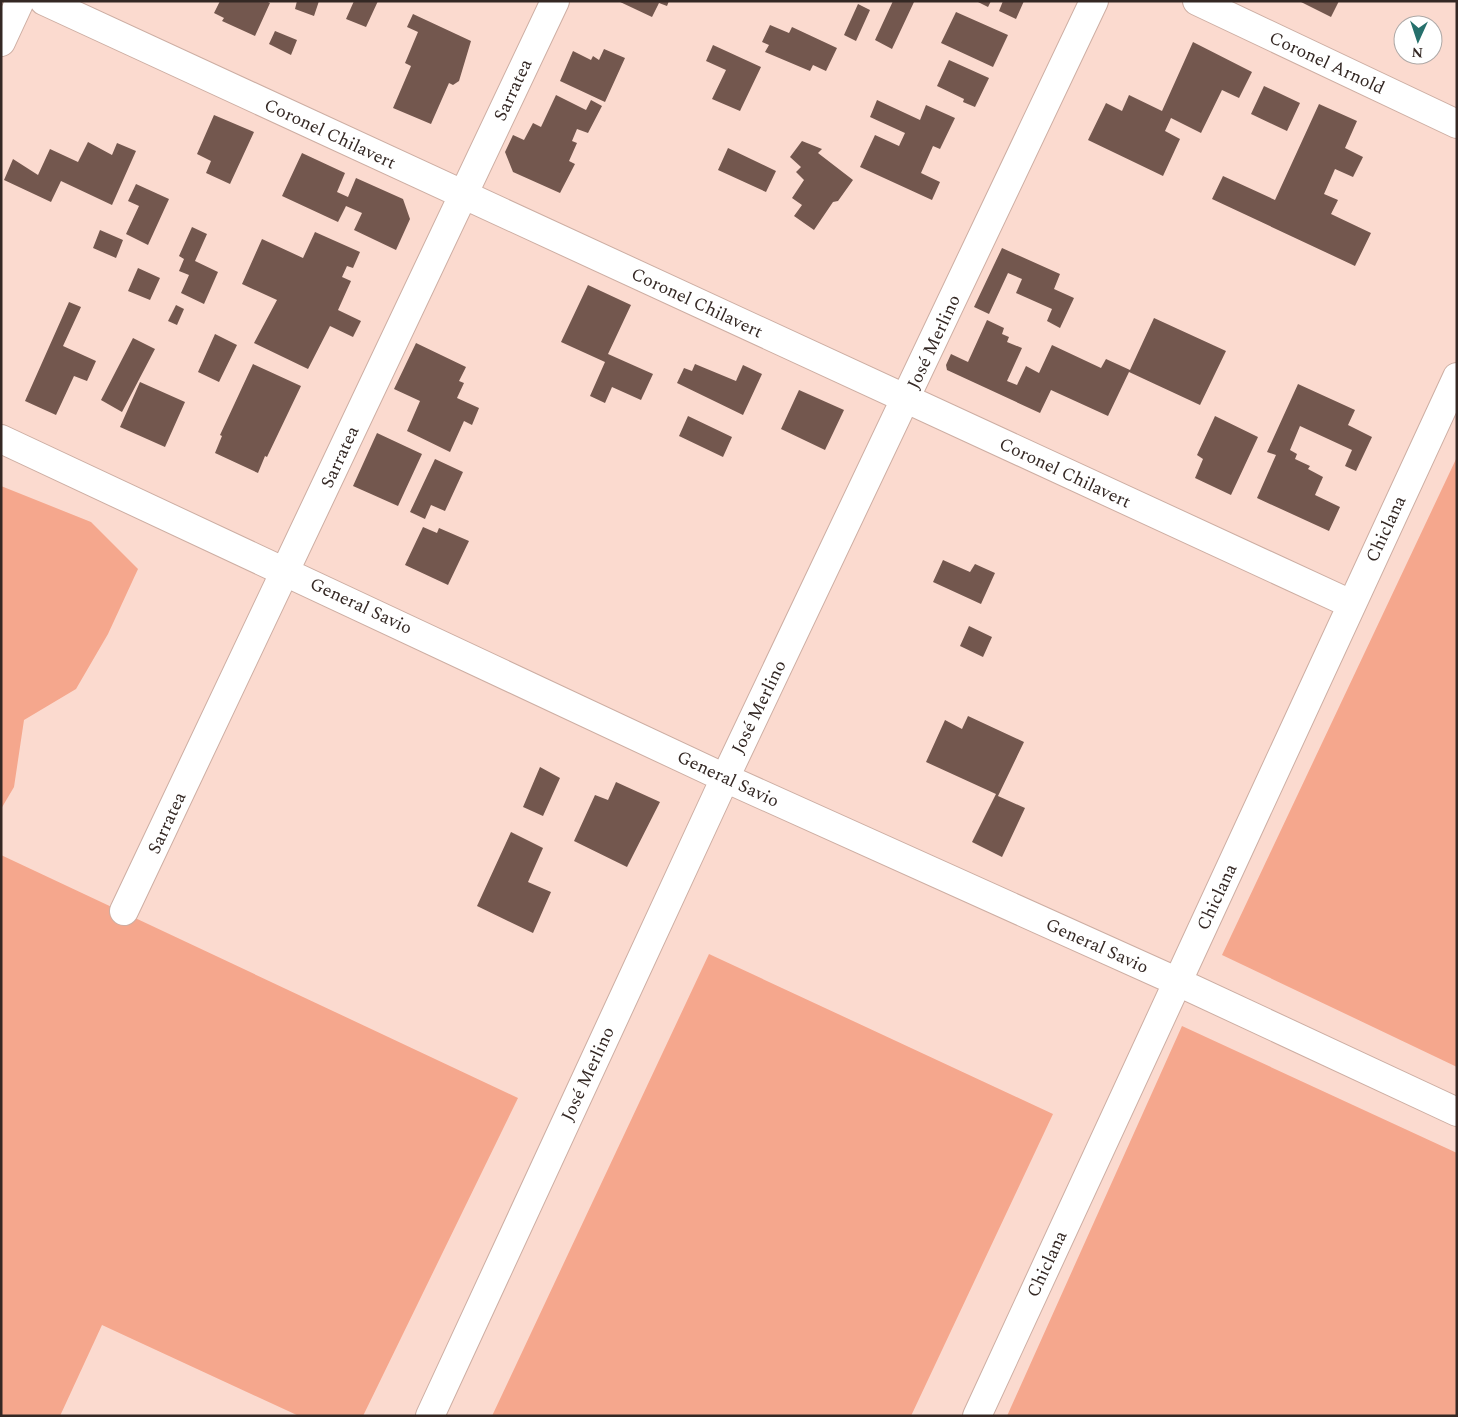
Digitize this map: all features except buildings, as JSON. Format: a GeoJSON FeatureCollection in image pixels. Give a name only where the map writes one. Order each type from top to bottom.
{"type":"FeatureCollection","features":[{"type":"Feature","properties":{"kind":"street"},"geometry":{"type":"LineString","coordinates":[[1,42],[20,1]]}},
{"type":"Feature","properties":{"kind":"street","name":"Coronel Chilavert"},"geometry":{"type":"LineString","coordinates":[[44,1],[1351,604]]}},
{"type":"Feature","properties":{"kind":"street","name":"Sarratea"},"geometry":{"type":"LineString","coordinates":[[124,911],[464,196],[554,1]]}},
{"type":"Feature","properties":{"kind":"street","name":"José Merlino"},"geometry":{"type":"LineString","coordinates":[[430,1416],[725,778],[907,400],[1094,1]]}},
{"type":"Feature","properties":{"kind":"street","name":"Coronel Arnold"},"geometry":{"type":"LineString","coordinates":[[1197,1],[1457,124]]}},
{"type":"Feature","properties":{"kind":"street","name":"Chiclana"},"geometry":{"type":"LineString","coordinates":[[977,1416],[1457,377]]}},
{"type":"Feature","properties":{"kind":"street","name":"General Savio"},"geometry":{"type":"LineString","coordinates":[[1,439],[725,778],[1178,982],[1457,1112]]}},
{"type":"Feature","properties":{"kind":"shaded area"},"geometry":{"type":"Polygon","coordinates":[[[1457,457],[1457,1067],[1222,955],[1457,457]]]}},
{"type":"Feature","properties":{"kind":"shaded area"},"geometry":{"type":"Polygon","coordinates":[[[1,486],[91,522],[138,569],[108,634],[76,689],[24,720],[14,787],[1,809],[1,486]]]}},
{"type":"Feature","properties":{"kind":"shaded area"},"geometry":{"type":"Polygon","coordinates":[[[1,855],[518,1098],[363,1416],[299,1416],[102,1325],[60,1416],[1,1416],[1,855]]]}},
{"type":"Feature","properties":{"kind":"shaded area"},"geometry":{"type":"Polygon","coordinates":[[[709,954],[1053,1114],[911,1416],[492,1416],[709,954]]]}},
{"type":"Feature","properties":{"kind":"shaded area"},"geometry":{"type":"Polygon","coordinates":[[[1182,1026],[1457,1153],[1457,1416],[1007,1416],[1182,1026]]]}}]}
